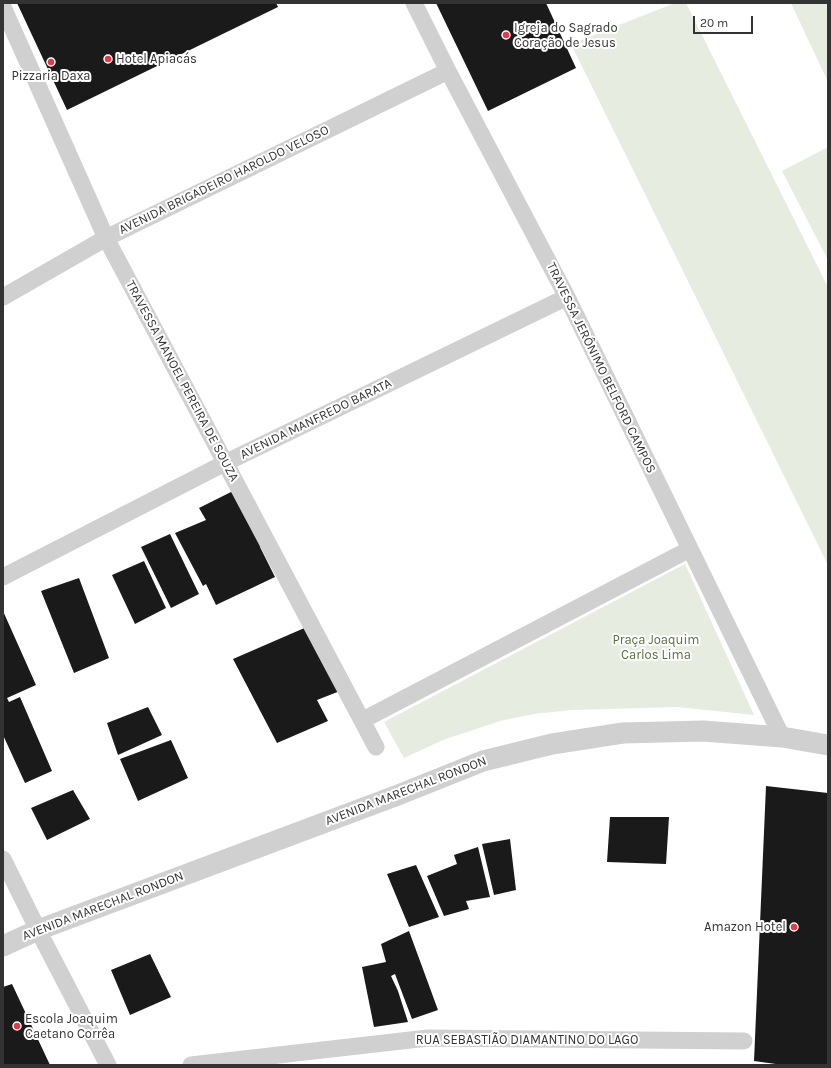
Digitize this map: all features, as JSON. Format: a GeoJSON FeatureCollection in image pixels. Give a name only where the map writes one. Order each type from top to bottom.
{"type":"FeatureCollection","features":[{"type":"Feature","properties":{"kind":"street","name":"TRAVESSA JERÔNIMO BELFORD CAMPOS"},"geometry":{"type":"LineString","coordinates":[[414,3],[448,71],[567,296],[782,737]]}},
{"type":"Feature","properties":{"kind":"street","name":"TRAVESSA MANOEL PEREIRA DE SOUZA"},"geometry":{"type":"LineString","coordinates":[[3,7],[106,238],[376,747]]}},
{"type":"Feature","properties":{"kind":"street","name":"AVENIDA BRIGADEIRO HAROLDO VELOSO"},"geometry":{"type":"LineString","coordinates":[[3,297],[106,238],[448,71]]}},
{"type":"Feature","properties":{"kind":"street","name":"AVENIDA MANFREDO BARATA"},"geometry":{"type":"LineString","coordinates":[[3,577],[225,463],[567,296]]}},
{"type":"Feature","properties":{"kind":"street"},"geometry":{"type":"LineString","coordinates":[[363,720],[690,549]]}},
{"type":"Feature","properties":{"kind":"street","name":"AVENIDA MARECHAL RONDON"},"geometry":{"type":"LineString","coordinates":[[3,946],[38,930],[376,803],[483,761],[552,744],[623,733],[703,731],[782,737],[828,745]]}},
{"type":"Feature","properties":{"kind":"street"},"geometry":{"type":"LineString","coordinates":[[3,859],[108,1065]]}},
{"type":"Feature","properties":{"kind":"street","name":"RUA SEBASTIÃO DIAMANTINO DO LAGO"},"geometry":{"type":"LineString","coordinates":[[191,1065],[428,1038],[744,1041]]}},
{"type":"Feature","properties":{"kind":"green space"},"geometry":{"type":"Polygon","coordinates":[[[675,3],[686,3],[828,287],[828,565],[571,44],[675,3]]]}},
{"type":"Feature","properties":{"kind":"green space"},"geometry":{"type":"Polygon","coordinates":[[[791,3],[828,3],[828,82],[791,3]]]}},
{"type":"Feature","properties":{"kind":"green space"},"geometry":{"type":"Polygon","coordinates":[[[828,147],[828,260],[782,171],[828,147]]]}},
{"type":"Feature","properties":{"kind":"green space","name":"Praça Joaquim Carlos Lima"},"geometry":{"type":"Polygon","coordinates":[[[685,564],[754,715],[677,707],[572,710],[534,714],[500,721],[443,740],[404,758],[384,722],[685,564]]]}},
{"type":"Feature","properties":{"kind":"building","name":"Hotel Apiacás"},"geometry":{"type":"Polygon","coordinates":[[[17,3],[276,3],[278,7],[67,110],[17,3]]]}},
{"type":"Feature","properties":{"kind":"building","name":"Igreja do Sagrado Coração de Jesus"},"geometry":{"type":"Polygon","coordinates":[[[436,3],[546,3],[576,68],[488,111],[436,3]]]}},
{"type":"Feature","properties":{"kind":"building"},"geometry":{"type":"Polygon","coordinates":[[[233,491],[263,546],[260,547],[275,577],[216,605],[206,584],[203,586],[175,533],[206,520],[199,508],[233,491]]]}},
{"type":"Feature","properties":{"kind":"building"},"geometry":{"type":"Polygon","coordinates":[[[170,534],[199,594],[171,608],[141,547],[170,534]]]}},
{"type":"Feature","properties":{"kind":"building"},"geometry":{"type":"Polygon","coordinates":[[[144,561],[166,608],[135,624],[112,575],[144,561]]]}},
{"type":"Feature","properties":{"kind":"building"},"geometry":{"type":"Polygon","coordinates":[[[79,578],[109,658],[74,673],[41,591],[79,578]]]}},
{"type":"Feature","properties":{"kind":"building"},"geometry":{"type":"Polygon","coordinates":[[[3,611],[36,685],[7,698],[9,702],[20,697],[52,771],[25,783],[3,735],[3,611]]]}},
{"type":"Feature","properties":{"kind":"building"},"geometry":{"type":"Polygon","coordinates":[[[309,626],[340,691],[317,700],[328,721],[277,743],[233,659],[309,626]]]}},
{"type":"Feature","properties":{"kind":"building"},"geometry":{"type":"Polygon","coordinates":[[[148,707],[162,735],[118,755],[107,723],[148,707]]]}},
{"type":"Feature","properties":{"kind":"building"},"geometry":{"type":"Polygon","coordinates":[[[171,740],[188,778],[138,801],[120,759],[171,740]]]}},
{"type":"Feature","properties":{"kind":"building","name":"Amazon Hotel"},"geometry":{"type":"Polygon","coordinates":[[[766,786],[828,793],[828,1065],[783,1065],[754,1061],[766,786]]]}},
{"type":"Feature","properties":{"kind":"building"},"geometry":{"type":"Polygon","coordinates":[[[73,790],[90,819],[47,840],[31,808],[73,790]]]}},
{"type":"Feature","properties":{"kind":"building"},"geometry":{"type":"Polygon","coordinates":[[[610,817],[669,817],[666,864],[607,862],[610,817]]]}},
{"type":"Feature","properties":{"kind":"building"},"geometry":{"type":"Polygon","coordinates":[[[510,839],[516,890],[494,895],[482,844],[510,839]]]}},
{"type":"Feature","properties":{"kind":"building"},"geometry":{"type":"Polygon","coordinates":[[[478,847],[490,897],[466,901],[469,909],[444,916],[427,876],[457,864],[454,855],[478,847]]]}},
{"type":"Feature","properties":{"kind":"building"},"geometry":{"type":"Polygon","coordinates":[[[416,865],[439,917],[409,927],[387,874],[416,865]]]}},
{"type":"Feature","properties":{"kind":"building"},"geometry":{"type":"Polygon","coordinates":[[[409,931],[438,1010],[412,1019],[395,974],[391,976],[398,991],[408,1022],[374,1027],[362,967],[386,962],[381,944],[409,931]]]}},
{"type":"Feature","properties":{"kind":"building"},"geometry":{"type":"Polygon","coordinates":[[[150,954],[171,997],[130,1015],[111,970],[150,954]]]}},
{"type":"Feature","properties":{"kind":"building","name":"Escola Joaquim Caetano Corrêa"},"geometry":{"type":"Polygon","coordinates":[[[12,984],[50,1065],[3,1065],[3,987],[12,984]]]}},
{"type":"Feature","properties":{"kind":"place","name":"Igreja do Sagrado Coração de Jesus"},"geometry":{"type":"Point","coordinates":[506,35]}},
{"type":"Feature","properties":{"kind":"place","name":"Hotel Apiacás"},"geometry":{"type":"Point","coordinates":[108,59]}},
{"type":"Feature","properties":{"kind":"place","name":"Pizzaria Daxa"},"geometry":{"type":"Point","coordinates":[51,62]}},
{"type":"Feature","properties":{"kind":"place","name":"Amazon Hotel"},"geometry":{"type":"Point","coordinates":[794,927]}},
{"type":"Feature","properties":{"kind":"place","name":"Escola Joaquim Caetano Corrêa"},"geometry":{"type":"Point","coordinates":[17,1026]}}]}
